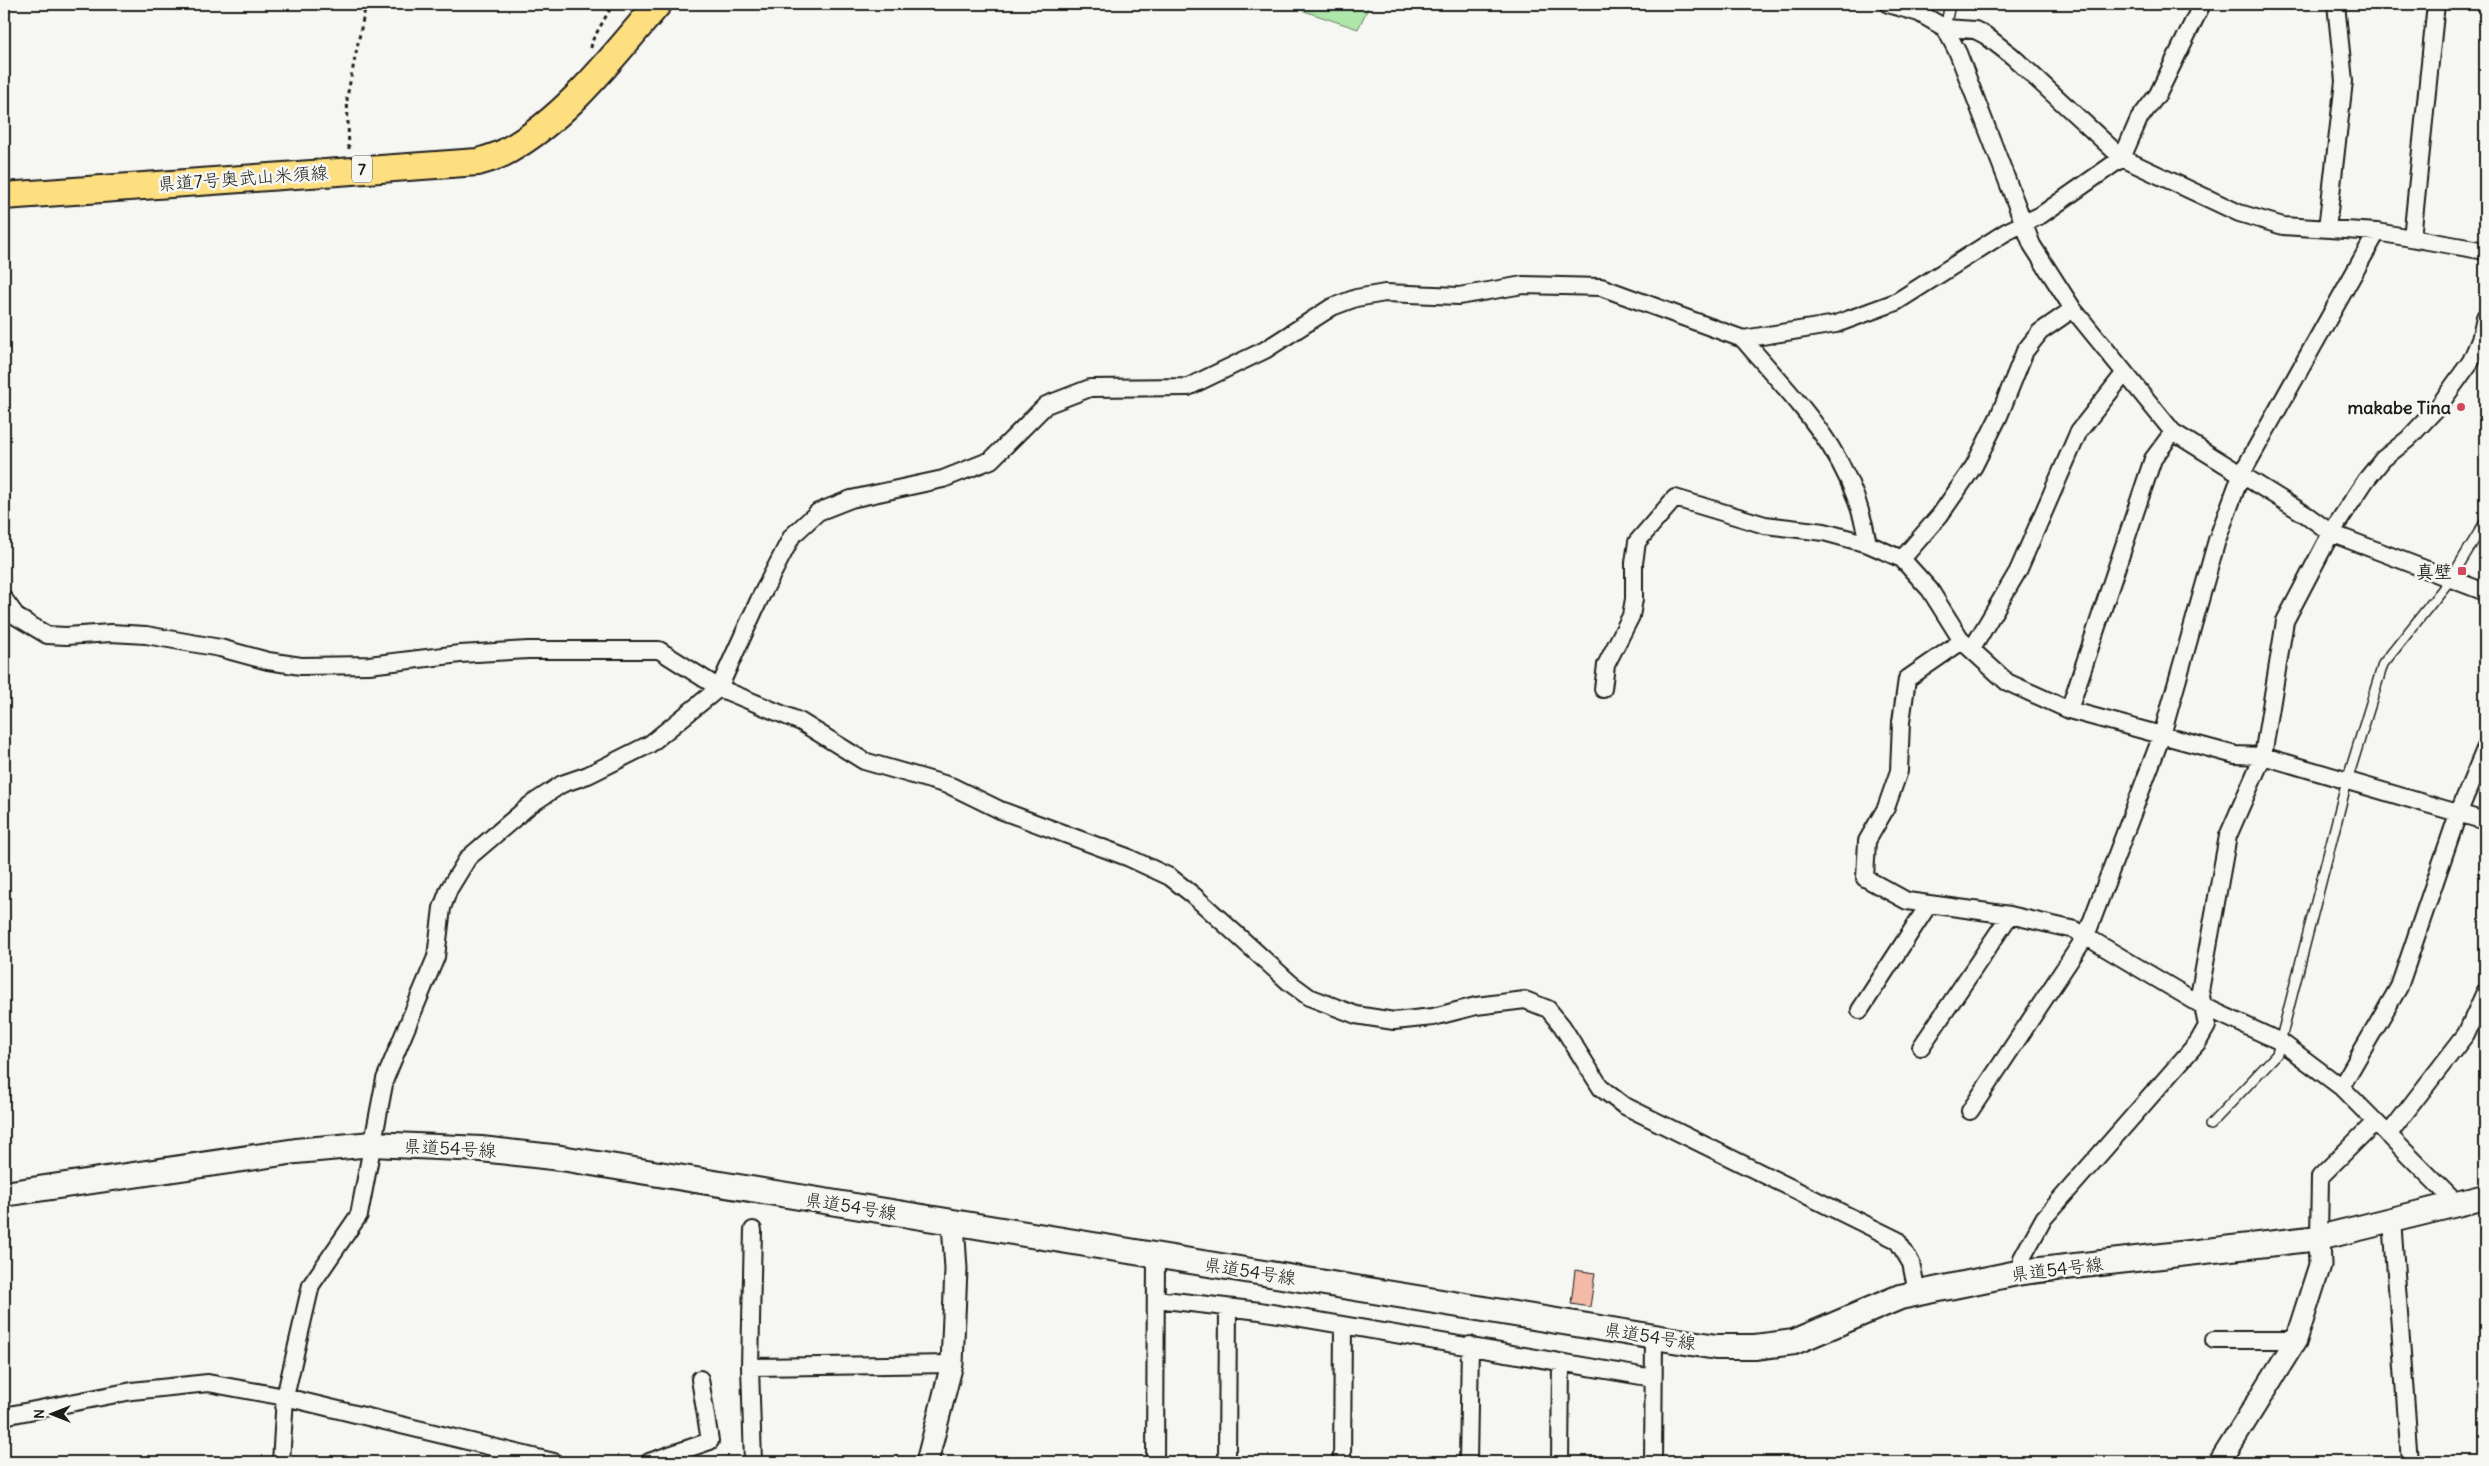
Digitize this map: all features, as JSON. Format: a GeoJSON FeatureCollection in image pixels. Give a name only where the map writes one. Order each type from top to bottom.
{"type":"FeatureCollection","features":[{"type":"Feature","properties":{"kind":"main road","name":"県道7号奥武山米須線"},"geometry":{"type":"LineString","coordinates":[[4,196],[414,165],[458,165],[478,162],[507,151],[546,123],[592,80],[658,4]]}},
{"type":"Feature","properties":{"kind":"main road","name":"県道54号線"},"geometry":{"type":"LineString","coordinates":[[4,1194],[296,1152],[372,1144],[481,1148],[561,1158],[1716,1347],[1755,1347],[1794,1342],[1900,1297],[1917,1292],[2022,1272],[2319,1238],[2485,1197]]}},
{"type":"Feature","properties":{"kind":"street"},"geometry":{"type":"LineString","coordinates":[[1888,4],[1920,9],[1945,28],[1958,53],[2032,245],[2073,309],[2173,432],[2308,516],[2331,533],[2485,592]]}},
{"type":"Feature","properties":{"kind":"street"},"geometry":{"type":"LineString","coordinates":[[281,1462],[286,1397],[311,1285],[359,1215],[385,1079],[436,958],[442,908],[449,889],[468,858],[530,805],[562,784],[588,775],[650,744],[719,688],[759,600],[792,536],[818,512],[851,499],[943,479],[991,460],[1046,405],[1090,388],[1188,387],[1266,350],[1332,307],[1356,298],[1385,293],[1460,296],[1524,285],[1601,287],[1743,339],[1836,324],[1896,302],[2006,232],[2041,215],[2122,158],[2139,119],[2158,94],[2202,4]]}},
{"type":"Feature","properties":{"kind":"street"},"geometry":{"type":"LineString","coordinates":[[2327,229],[2344,81],[2336,4]]}},
{"type":"Feature","properties":{"kind":"street"},"geometry":{"type":"LineString","coordinates":[[2412,238],[2436,4]]}},
{"type":"Feature","properties":{"kind":"street"},"geometry":{"type":"LineString","coordinates":[[1945,28],[1975,30],[1985,35],[2012,56],[2122,158],[2239,213],[2283,226],[2377,232],[2485,251]]}},
{"type":"Feature","properties":{"kind":"street"},"geometry":{"type":"LineString","coordinates":[[1970,1111],[2086,936],[2162,735],[2217,540],[2241,475],[2377,232]]}},
{"type":"Feature","properties":{"kind":"street"},"geometry":{"type":"LineString","coordinates":[[1902,559],[1940,515],[1974,466],[1999,416],[2025,351],[2040,332],[2073,309]]}},
{"type":"Feature","properties":{"kind":"street"},"geometry":{"type":"LineString","coordinates":[[2022,1272],[2022,1258],[2044,1218],[2198,1042],[2207,1026],[2200,991],[2228,836],[2263,756],[2285,621],[2331,533],[2366,480],[2383,459],[2408,439],[2438,407],[2471,361],[2480,340],[2485,317]]}},
{"type":"Feature","properties":{"kind":"street"},"geometry":{"type":"LineString","coordinates":[[1743,339],[1825,436],[1847,473],[1863,516],[1868,544]]}},
{"type":"Feature","properties":{"kind":"street"},"geometry":{"type":"LineString","coordinates":[[2124,374],[2079,432],[2018,571],[1967,645],[1928,663],[1907,679],[1901,722],[1899,771],[1886,808],[1867,841],[1865,878],[1907,901],[2010,915],[2075,930],[2203,1006],[2281,1042],[2340,1088],[2456,1203]]}},
{"type":"Feature","properties":{"kind":"street"},"geometry":{"type":"LineString","coordinates":[[2070,710],[2153,459],[2173,432]]}},
{"type":"Feature","properties":{"kind":"street"},"geometry":{"type":"LineString","coordinates":[[1603,689],[1606,665],[1631,616],[1634,599],[1634,563],[1638,542],[1675,498],[1765,525],[1824,532],[1868,544],[1902,559],[1930,590],[1967,645],[2007,682],[2070,710],[2235,755],[2263,756],[2485,821]]}},
{"type":"Feature","properties":{"kind":"street"},"geometry":{"type":"LineString","coordinates":[[4,599],[17,617],[47,635],[66,636],[111,633],[146,635],[220,648],[268,661],[301,666],[369,665],[460,654],[528,650],[659,650],[719,688],[801,722],[864,761],[951,786],[1000,810],[1127,857],[1170,877],[1193,895],[1290,983],[1309,997],[1356,1015],[1394,1021],[1433,1017],[1476,1006],[1526,1000],[1548,1009],[1562,1026],[1600,1088],[1623,1105],[1897,1240],[1912,1263],[1917,1292]]}},
{"type":"Feature","properties":{"kind":"street"},"geometry":{"type":"LineString","coordinates":[[2340,1088],[2399,987],[2458,814],[2485,749]]}},
{"type":"Feature","properties":{"kind":"street"},"geometry":{"type":"LineString","coordinates":[[1860,1010],[1929,904]]}},
{"type":"Feature","properties":{"kind":"street"},"geometry":{"type":"LineString","coordinates":[[1921,1047],[2010,915]]}},
{"type":"Feature","properties":{"kind":"street"},"geometry":{"type":"LineString","coordinates":[[2388,1135],[2466,1034],[2485,992]]}},
{"type":"Feature","properties":{"kind":"street"},"geometry":{"type":"LineString","coordinates":[[2220,1462],[2296,1340],[2320,1265],[2320,1177],[2375,1122]]}},
{"type":"Feature","properties":{"kind":"street"},"geometry":{"type":"LineString","coordinates":[[2392,1220],[2410,1462]]}},
{"type":"Feature","properties":{"kind":"street"},"geometry":{"type":"LineString","coordinates":[[927,1462],[952,1364],[956,1269],[953,1222]]}},
{"type":"Feature","properties":{"kind":"street"},"geometry":{"type":"LineString","coordinates":[[753,1230],[750,1367],[753,1462]]}},
{"type":"Feature","properties":{"kind":"street"},"geometry":{"type":"LineString","coordinates":[[1155,1462],[1156,1256]]}},
{"type":"Feature","properties":{"kind":"street"},"geometry":{"type":"LineString","coordinates":[[1156,1299],[1228,1309],[1260,1311],[1343,1327],[1470,1346],[1653,1378]]}},
{"type":"Feature","properties":{"kind":"street"},"geometry":{"type":"LineString","coordinates":[[1228,1309],[1228,1462]]}},
{"type":"Feature","properties":{"kind":"street"},"geometry":{"type":"LineString","coordinates":[[1342,1462],[1343,1327]]}},
{"type":"Feature","properties":{"kind":"street"},"geometry":{"type":"LineString","coordinates":[[1652,1462],[1654,1336]]}},
{"type":"Feature","properties":{"kind":"street"},"geometry":{"type":"LineString","coordinates":[[2214,1340],[2296,1340]]}},
{"type":"Feature","properties":{"kind":"street"},"geometry":{"type":"LineString","coordinates":[[1468,1462],[1470,1346]]}},
{"type":"Feature","properties":{"kind":"street"},"geometry":{"type":"LineString","coordinates":[[1560,1462],[1561,1363]]}},
{"type":"Feature","properties":{"kind":"street"},"geometry":{"type":"LineString","coordinates":[[750,1367],[952,1364]]}},
{"type":"Feature","properties":{"kind":"street"},"geometry":{"type":"LineString","coordinates":[[649,1462],[710,1441],[700,1379]]}},
{"type":"Feature","properties":{"kind":"street"},"geometry":{"type":"LineString","coordinates":[[4,1416],[132,1391],[208,1383],[286,1397],[554,1462]]}},
{"type":"Feature","properties":{"kind":"lane"},"geometry":{"type":"LineString","coordinates":[[1945,28],[1950,4]]}},
{"type":"Feature","properties":{"kind":"lane"},"geometry":{"type":"LineString","coordinates":[[2210,1125],[2277,1054],[2347,781],[2383,664],[2450,580],[2485,522]]}},
{"type":"Feature","properties":{"kind":"path"},"geometry":{"type":"LineString","coordinates":[[349,170],[347,97],[366,4]]}},
{"type":"Feature","properties":{"kind":"path"},"geometry":{"type":"LineString","coordinates":[[2113,4],[2137,9]]}},
{"type":"Feature","properties":{"kind":"green space"},"geometry":{"type":"Polygon","coordinates":[[[1283,4],[1370,4],[1358,29],[1283,4]]]}},
{"type":"Feature","properties":{"kind":"building"},"geometry":{"type":"Polygon","coordinates":[[[1575,1270],[1595,1273],[1590,1307],[1571,1304],[1575,1270]]]}},
{"type":"Feature","properties":{"kind":"place","name":"makabe Tina"},"geometry":{"type":"Point","coordinates":[2461,407]}},
{"type":"Feature","properties":{"kind":"place","name":"真壁"},"geometry":{"type":"Point","coordinates":[2462,571]}}]}
